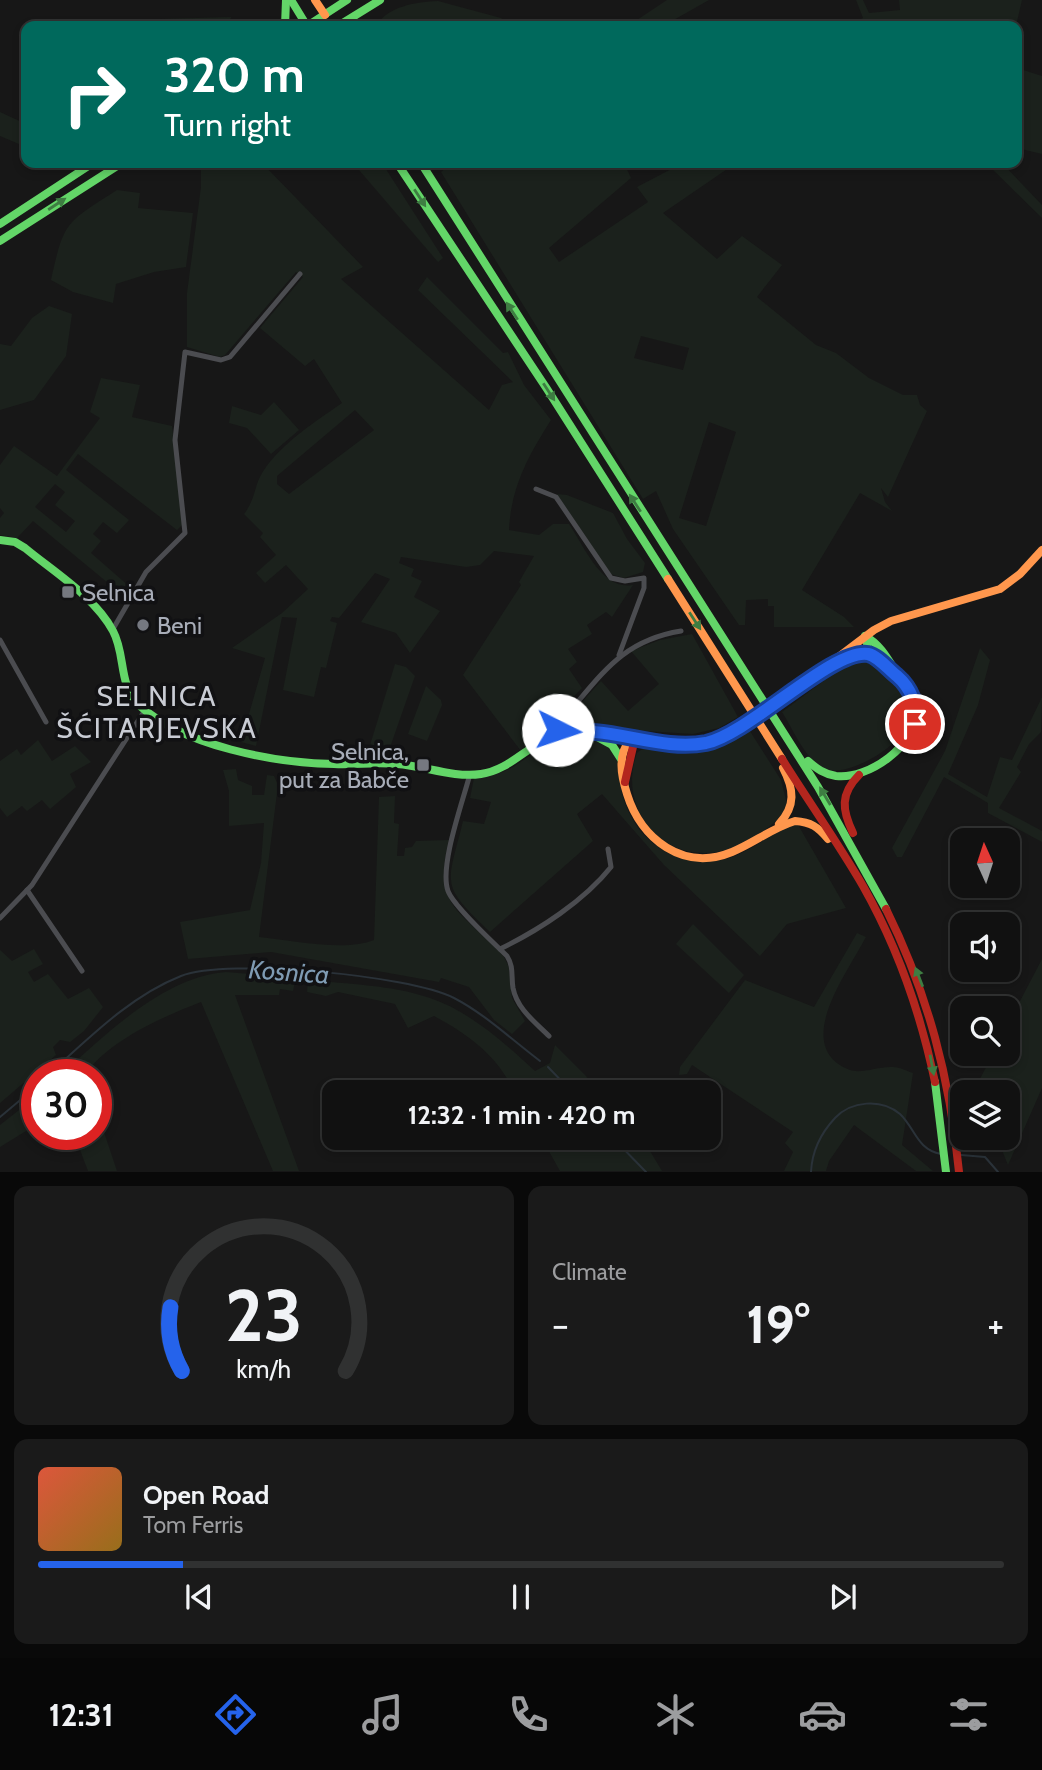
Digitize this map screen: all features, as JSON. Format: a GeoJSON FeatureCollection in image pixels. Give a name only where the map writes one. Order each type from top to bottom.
{"type":"FeatureCollection","features":[{"type":"Feature","properties":{"kind":"main road"},"geometry":{"type":"LineString","coordinates":[[288,0],[303,21]]}},
{"type":"Feature","properties":{"kind":"main road"},"geometry":{"type":"LineString","coordinates":[[286,21],[288,0]]}},
{"type":"Feature","properties":{"kind":"main road"},"geometry":{"type":"LineString","coordinates":[[315,0],[329,21]]}},
{"type":"Feature","properties":{"kind":"main road"},"geometry":{"type":"LineString","coordinates":[[315,21],[346,0]]}},
{"type":"Feature","properties":{"kind":"main road"},"geometry":{"type":"LineString","coordinates":[[346,21],[380,0]]}},
{"type":"Feature","properties":{"kind":"main road"},"geometry":{"type":"LineString","coordinates":[[357,21],[366,8]]}},
{"type":"Feature","properties":{"kind":"main road"},"geometry":{"type":"LineString","coordinates":[[0,224],[85,168]]}},
{"type":"Feature","properties":{"kind":"main road"},"geometry":{"type":"LineString","coordinates":[[0,241],[114,168]]}},
{"type":"Feature","properties":{"kind":"main road"},"geometry":{"type":"LineString","coordinates":[[400,168],[539,377],[846,858],[893,947],[913,999],[929,1050],[944,1139],[946,1170]]}},
{"type":"Feature","properties":{"kind":"main road"},"geometry":{"type":"LineString","coordinates":[[424,168],[859,855],[895,921],[926,996],[941,1043],[957,1138],[959,1170]]}},
{"type":"Feature","properties":{"kind":"main road"},"geometry":{"type":"LineString","coordinates":[[0,540],[15,542],[25,548],[113,629],[126,690],[145,710],[205,741],[247,752],[316,763],[399,764],[470,774],[504,768],[558,734],[588,732],[686,745],[710,742],[725,736],[783,699],[865,636],[891,621],[1000,589],[1042,550]]}},
{"type":"Feature","properties":{"kind":"main road"},"geometry":{"type":"LineString","coordinates":[[787,740],[824,776],[839,779],[865,769],[900,748],[914,728],[915,704],[872,640],[865,636]]}},
{"type":"Feature","properties":{"kind":"main road"},"geometry":{"type":"LineString","coordinates":[[865,636],[866,646],[874,656],[900,679]]}},
{"type":"Feature","properties":{"kind":"main road"},"geometry":{"type":"LineString","coordinates":[[832,664],[854,655],[874,656]]}},
{"type":"Feature","properties":{"kind":"main road"},"geometry":{"type":"LineString","coordinates":[[588,732],[612,745],[621,759]]}},
{"type":"Feature","properties":{"kind":"main road"},"geometry":{"type":"LineString","coordinates":[[633,738],[623,747],[621,759],[628,803],[642,829],[658,843],[687,856],[712,857],[732,852],[775,827],[796,820],[811,822],[846,858]]}},
{"type":"Feature","properties":{"kind":"main road"},"geometry":{"type":"LineString","coordinates":[[625,783],[633,738]]}},
{"type":"Feature","properties":{"kind":"main road"},"geometry":{"type":"LineString","coordinates":[[775,827],[788,814],[794,798],[779,751]]}},
{"type":"Feature","properties":{"kind":"main road"},"geometry":{"type":"LineString","coordinates":[[859,855],[842,801],[845,789],[865,769]]}},
{"type":"Feature","properties":{"kind":"street"},"geometry":{"type":"LineString","coordinates":[[113,629],[146,572],[186,533],[174,440],[185,352],[221,360],[230,357],[300,274]]}},
{"type":"Feature","properties":{"kind":"street"},"geometry":{"type":"LineString","coordinates":[[536,489],[556,498],[611,578],[625,581],[645,578],[644,588],[619,655]]}},
{"type":"Feature","properties":{"kind":"street"},"geometry":{"type":"LineString","coordinates":[[558,734],[561,721],[619,655],[644,641],[681,631]]}},
{"type":"Feature","properties":{"kind":"street"},"geometry":{"type":"LineString","coordinates":[[0,640],[46,722]]}},
{"type":"Feature","properties":{"kind":"street"},"geometry":{"type":"LineString","coordinates":[[0,918],[27,890],[145,710]]}},
{"type":"Feature","properties":{"kind":"street"},"geometry":{"type":"LineString","coordinates":[[470,774],[448,862],[447,890],[457,905],[511,963],[517,1000],[531,1020],[549,1036]]}},
{"type":"Feature","properties":{"kind":"street"},"geometry":{"type":"LineString","coordinates":[[500,949],[570,906],[591,888],[611,867],[608,849]]}},
{"type":"Feature","properties":{"kind":"street"},"geometry":{"type":"LineString","coordinates":[[27,890],[82,971]]}},
{"type":"Feature","properties":{"kind":"shaded area"},"geometry":{"type":"Polygon","coordinates":[[[667,0],[709,0],[672,21],[636,21],[667,0]]]}},
{"type":"Feature","properties":{"kind":"shaded area"},"geometry":{"type":"Polygon","coordinates":[[[856,0],[863,0],[869,13],[900,10],[899,0],[1022,0],[1017,21],[857,21],[863,18],[856,0]]]}},
{"type":"Feature","properties":{"kind":"shaded area"},"geometry":{"type":"Polygon","coordinates":[[[438,1],[504,21],[380,21],[395,10],[412,4],[438,1]]]}},
{"type":"Feature","properties":{"kind":"shaded area"},"geometry":{"type":"Polygon","coordinates":[[[231,17],[230,21],[88,21],[231,17]]]}},
{"type":"Feature","properties":{"kind":"shaded area"},"geometry":{"type":"Polygon","coordinates":[[[1022,70],[1042,76],[1042,154],[1022,149],[1022,70]]]}},
{"type":"Feature","properties":{"kind":"shaded area"},"geometry":{"type":"Polygon","coordinates":[[[0,112],[21,122],[21,145],[0,136],[0,112]]]}},
{"type":"Feature","properties":{"kind":"shaded area"},"geometry":{"type":"Polygon","coordinates":[[[201,168],[267,168],[363,267],[341,279],[489,410],[502,385],[513,382],[418,290],[427,277],[503,353],[508,352],[524,385],[551,420],[522,472],[513,500],[509,530],[539,535],[553,524],[569,524],[603,574],[622,585],[633,585],[612,617],[606,612],[587,625],[592,634],[568,649],[577,662],[569,669],[582,688],[521,751],[463,675],[521,585],[519,582],[534,556],[494,551],[480,565],[466,567],[401,557],[399,563],[414,569],[411,576],[422,581],[414,597],[440,611],[410,653],[396,633],[361,622],[390,579],[375,573],[339,618],[332,617],[330,621],[337,623],[326,668],[321,667],[314,697],[283,690],[297,618],[282,617],[256,746],[241,742],[265,658],[232,648],[282,613],[308,589],[286,565],[265,583],[256,573],[276,555],[260,537],[263,533],[244,514],[261,475],[280,450],[342,403],[314,359],[305,366],[260,328],[303,277],[296,272],[225,355],[220,357],[187,347],[187,293],[201,187],[201,168]],[[355,410],[277,476],[277,484],[289,494],[374,430],[355,410]]]}},
{"type":"Feature","properties":{"kind":"shaded area"},"geometry":{"type":"Polygon","coordinates":[[[357,168],[385,168],[443,258],[438,262],[357,168]]]}},
{"type":"Feature","properties":{"kind":"shaded area"},"geometry":{"type":"Polygon","coordinates":[[[446,168],[626,168],[631,178],[549,248],[559,262],[648,202],[637,187],[673,168],[729,168],[663,213],[717,259],[742,236],[782,265],[757,297],[816,345],[836,353],[869,378],[903,395],[917,395],[920,405],[927,411],[888,497],[881,488],[885,502],[892,511],[860,493],[802,590],[844,617],[854,627],[774,627],[774,606],[768,606],[768,599],[746,600],[745,625],[739,625],[673,529],[656,491],[643,499],[441,172],[446,168]],[[641,336],[634,358],[683,370],[689,348],[641,336]],[[709,422],[679,518],[706,526],[736,432],[709,422]]]}},
{"type":"Feature","properties":{"kind":"shaded area"},"geometry":{"type":"Polygon","coordinates":[[[991,168],[1007,168],[1042,205],[1042,218],[991,168]]]}},
{"type":"Feature","properties":{"kind":"shaded area"},"geometry":{"type":"Polygon","coordinates":[[[117,190],[140,193],[138,208],[193,213],[186,267],[154,272],[116,284],[113,303],[73,292],[51,280],[60,245],[70,225],[77,217],[117,190]]]}},
{"type":"Feature","properties":{"kind":"shaded area"},"geometry":{"type":"Polygon","coordinates":[[[49,306],[72,314],[66,356],[34,400],[0,410],[0,344],[11,346],[32,318],[49,306]]]}},
{"type":"Feature","properties":{"kind":"shaded area"},"geometry":{"type":"Polygon","coordinates":[[[101,378],[140,385],[132,417],[172,426],[184,523],[177,530],[78,454],[66,470],[129,520],[117,533],[103,522],[93,534],[101,541],[91,553],[131,588],[125,597],[33,521],[17,538],[0,535],[0,518],[4,513],[0,508],[0,465],[14,446],[57,476],[100,418],[90,412],[101,378]],[[55,484],[35,507],[66,532],[75,521],[55,505],[65,492],[55,484]]]}},
{"type":"Feature","properties":{"kind":"shaded area"},"geometry":{"type":"Polygon","coordinates":[[[274,402],[299,430],[271,454],[247,428],[229,423],[232,406],[261,415],[274,402]]]}},
{"type":"Feature","properties":{"kind":"shaded area"},"geometry":{"type":"Polygon","coordinates":[[[557,494],[567,495],[613,513],[627,539],[645,563],[643,572],[624,578],[610,574],[557,494]]]}},
{"type":"Feature","properties":{"kind":"shaded area"},"geometry":{"type":"Polygon","coordinates":[[[692,634],[738,717],[719,728],[693,734],[565,726],[565,721],[601,681],[628,711],[659,684],[631,651],[660,640],[692,634]]]}},
{"type":"Feature","properties":{"kind":"shaded area"},"geometry":{"type":"Polygon","coordinates":[[[980,648],[990,660],[978,705],[948,774],[987,797],[1000,757],[1012,760],[1042,697],[1041,732],[1029,744],[1017,767],[1021,772],[999,808],[1042,831],[1042,842],[988,813],[988,803],[944,777],[902,857],[897,857],[892,848],[945,751],[980,648]]]}},
{"type":"Feature","properties":{"kind":"shaded area"},"geometry":{"type":"Polygon","coordinates":[[[864,657],[880,666],[902,689],[909,706],[908,724],[895,742],[871,759],[845,769],[823,768],[805,751],[782,712],[846,664],[864,657]]]}},
{"type":"Feature","properties":{"kind":"shaded area"},"geometry":{"type":"Polygon","coordinates":[[[395,664],[406,667],[415,676],[387,756],[366,758],[395,664]]]}},
{"type":"Feature","properties":{"kind":"shaded area"},"geometry":{"type":"Polygon","coordinates":[[[426,686],[441,700],[442,705],[427,741],[408,734],[426,686]]]}},
{"type":"Feature","properties":{"kind":"shaded area"},"geometry":{"type":"Polygon","coordinates":[[[748,728],[781,780],[788,808],[761,833],[728,850],[704,853],[685,851],[655,834],[644,821],[633,789],[637,753],[651,747],[708,749],[724,743],[748,728]]]}},
{"type":"Feature","properties":{"kind":"shaded area"},"geometry":{"type":"Polygon","coordinates":[[[574,736],[598,741],[608,746],[616,755],[622,792],[629,813],[637,827],[660,848],[688,860],[721,860],[741,853],[797,823],[846,908],[787,924],[760,956],[664,865],[602,794],[577,814],[593,841],[490,932],[462,903],[451,883],[453,859],[463,821],[484,824],[491,802],[470,798],[474,778],[505,771],[548,744],[574,736]]]}},
{"type":"Feature","properties":{"kind":"shaded area"},"geometry":{"type":"Polygon","coordinates":[[[38,740],[52,761],[75,746],[91,762],[70,774],[76,787],[50,809],[42,800],[27,811],[22,806],[7,817],[0,808],[0,761],[17,749],[21,755],[38,740]]]}},
{"type":"Feature","properties":{"kind":"shaded area"},"geometry":{"type":"Polygon","coordinates":[[[236,769],[238,780],[252,786],[252,795],[264,795],[267,775],[274,776],[278,785],[259,937],[333,945],[374,940],[379,797],[395,796],[394,823],[399,824],[397,856],[404,856],[405,848],[412,847],[416,841],[449,840],[444,881],[448,896],[464,918],[504,957],[509,967],[512,998],[525,1021],[512,1034],[494,1020],[469,987],[441,978],[439,982],[271,952],[188,959],[180,922],[250,910],[261,863],[264,823],[229,826],[229,791],[223,770],[236,769]]]}},
{"type":"Feature","properties":{"kind":"shaded area"},"geometry":{"type":"Polygon","coordinates":[[[693,924],[744,975],[729,993],[676,944],[693,924]]]}},
{"type":"Feature","properties":{"kind":"shaded area"},"geometry":{"type":"Polygon","coordinates":[[[857,933],[866,937],[837,988],[829,1008],[824,1027],[825,1044],[833,1059],[850,1070],[893,1067],[913,1073],[902,1145],[933,1171],[916,1171],[854,1125],[829,1161],[826,1171],[784,1171],[793,1152],[785,1143],[793,1132],[721,1084],[721,1080],[715,1080],[692,1065],[687,1074],[679,1075],[680,1067],[745,980],[814,1007],[857,933]]]}},
{"type":"Feature","properties":{"kind":"shaded area"},"geometry":{"type":"Polygon","coordinates":[[[34,949],[43,964],[28,972],[34,982],[48,974],[68,999],[89,988],[103,1007],[84,1031],[70,1042],[60,1040],[53,1047],[56,1055],[51,1059],[21,1059],[21,1085],[0,1103],[0,950],[12,961],[34,949]]]}},
{"type":"Feature","properties":{"kind":"shaded area"},"geometry":{"type":"Polygon","coordinates":[[[1042,959],[1042,1088],[1020,1138],[1020,1080],[979,1080],[987,1066],[1020,1066],[1020,1001],[1042,959]]]}},
{"type":"Feature","properties":{"kind":"shaded area"},"geometry":{"type":"Polygon","coordinates":[[[226,972],[296,978],[293,991],[280,989],[279,995],[235,995],[299,1171],[273,1171],[201,1002],[138,1031],[99,1059],[78,1059],[117,1025],[158,996],[203,976],[226,972]]]}},
{"type":"Feature","properties":{"kind":"shaded area"},"geometry":{"type":"Polygon","coordinates":[[[308,980],[401,990],[430,998],[459,1011],[486,1029],[535,1071],[550,1063],[555,1045],[589,1080],[508,1080],[481,1048],[434,1016],[408,1028],[395,1004],[338,992],[326,996],[307,992],[308,980]]]}},
{"type":"Feature","properties":{"kind":"shaded area"},"geometry":{"type":"Polygon","coordinates":[[[21,1109],[21,1134],[0,1147],[0,1125],[21,1109]]]}},
{"type":"Feature","properties":{"kind":"shaded area"},"geometry":{"type":"Polygon","coordinates":[[[80,1150],[110,1150],[117,1171],[88,1171],[80,1150]]]}},
{"type":"Feature","properties":{"kind":"shaded area"},"geometry":{"type":"Polygon","coordinates":[[[548,1150],[649,1150],[662,1171],[560,1171],[548,1150]]]}},
{"type":"Feature","properties":{"kind":"shaded area"},"geometry":{"type":"Polygon","coordinates":[[[1002,1150],[1015,1150],[1008,1165],[1002,1150]]]}},
{"type":"Feature","properties":{"kind":"waterway","name":"Kosnica"},"geometry":{"type":"LineString","coordinates":[[65,1059],[127,1007],[181,976],[204,971],[276,969],[399,982],[454,998],[477,1012],[540,1061]]}},
{"type":"Feature","properties":{"kind":"waterway","name":"Kosnica"},"geometry":{"type":"LineString","coordinates":[[548,1067],[560,1080]]}},
{"type":"Feature","properties":{"kind":"waterway","name":"Kosnica"},"geometry":{"type":"LineString","coordinates":[[0,1117],[21,1099]]}},
{"type":"Feature","properties":{"kind":"waterway","name":"Kosnica"},"geometry":{"type":"LineString","coordinates":[[811,1172],[815,1150],[830,1124],[842,1112],[858,1105],[884,1105],[892,1109],[900,1114],[921,1143],[933,1152],[941,1154]]}},
{"type":"Feature","properties":{"kind":"waterway","name":"Kosnica"},"geometry":{"type":"LineString","coordinates":[[625,1150],[646,1172]]}},
{"type":"Feature","properties":{"kind":"waterway","name":"Kosnica"},"geometry":{"type":"LineString","coordinates":[[961,1155],[985,1157],[998,1172]]}},
{"type":"Feature","properties":{"kind":"traffic: fast"},"geometry":{"type":"LineString","coordinates":[[285,21],[286,0]]}},
{"type":"Feature","properties":{"kind":"traffic: fast"},"geometry":{"type":"LineString","coordinates":[[291,0],[304,21]]}},
{"type":"Feature","properties":{"kind":"traffic: fast"},"geometry":{"type":"LineString","coordinates":[[315,21],[347,0]]}},
{"type":"Feature","properties":{"kind":"traffic: fast"},"geometry":{"type":"LineString","coordinates":[[346,21],[380,0]]}},
{"type":"Feature","properties":{"kind":"traffic: fast"},"geometry":{"type":"LineString","coordinates":[[0,224],[85,168]]}},
{"type":"Feature","properties":{"kind":"traffic: fast"},"geometry":{"type":"LineString","coordinates":[[0,241],[114,168]]}},
{"type":"Feature","properties":{"kind":"traffic: fast"},"geometry":{"type":"LineString","coordinates":[[400,168],[547,389],[668,579]]}},
{"type":"Feature","properties":{"kind":"traffic: fast"},"geometry":{"type":"LineString","coordinates":[[424,168],[818,787],[886,909]]}},
{"type":"Feature","properties":{"kind":"traffic: fast"},"geometry":{"type":"LineString","coordinates":[[0,540],[15,542],[25,548],[96,607],[117,640],[128,688],[139,705],[158,719],[204,741],[231,750],[285,760],[334,764],[397,764],[470,775],[491,772],[556,735]]}},
{"type":"Feature","properties":{"kind":"traffic: fast"},"geometry":{"type":"LineString","coordinates":[[865,636],[869,651],[892,672]]}},
{"type":"Feature","properties":{"kind":"traffic: fast"},"geometry":{"type":"LineString","coordinates":[[808,761],[828,774],[849,776],[889,758],[909,736],[916,710],[914,700],[883,652],[865,636]]}},
{"type":"Feature","properties":{"kind":"traffic: fast"},"geometry":{"type":"LineString","coordinates":[[588,732],[612,745],[621,759]]}},
{"type":"Feature","properties":{"kind":"traffic: fast"},"geometry":{"type":"LineString","coordinates":[[935,1082],[946,1172]]}},
{"type":"Feature","properties":{"kind":"traffic: slow"},"geometry":{"type":"LineString","coordinates":[[315,0],[325,15]]}},
{"type":"Feature","properties":{"kind":"traffic: slow"},"geometry":{"type":"LineString","coordinates":[[783,699],[874,630],[891,621],[1000,589],[1020,574],[1042,550]]}},
{"type":"Feature","properties":{"kind":"traffic: slow"},"geometry":{"type":"LineString","coordinates":[[668,579],[782,759]]}},
{"type":"Feature","properties":{"kind":"traffic: slow"},"geometry":{"type":"LineString","coordinates":[[832,664],[860,654],[874,656]]}},
{"type":"Feature","properties":{"kind":"traffic: slow"},"geometry":{"type":"LineString","coordinates":[[725,736],[783,699]]}},
{"type":"Feature","properties":{"kind":"traffic: slow"},"geometry":{"type":"LineString","coordinates":[[631,738],[622,758],[627,794],[642,825],[666,847],[697,858],[714,857],[732,852],[795,821],[814,826],[828,839]]}},
{"type":"Feature","properties":{"kind":"traffic: slow"},"geometry":{"type":"LineString","coordinates":[[779,824],[788,811],[792,797],[783,768]]}},
{"type":"Feature","properties":{"kind":"traffic: jam"},"geometry":{"type":"LineString","coordinates":[[556,735],[597,731],[680,743],[702,742],[725,736]]}},
{"type":"Feature","properties":{"kind":"traffic: jam"},"geometry":{"type":"LineString","coordinates":[[625,782],[635,738]]}},
{"type":"Feature","properties":{"kind":"traffic: jam"},"geometry":{"type":"LineString","coordinates":[[782,759],[853,870],[887,933],[915,1006],[935,1082]]}},
{"type":"Feature","properties":{"kind":"traffic: jam"},"geometry":{"type":"LineString","coordinates":[[853,833],[845,802],[848,789],[859,775]]}},
{"type":"Feature","properties":{"kind":"traffic: jam"},"geometry":{"type":"LineString","coordinates":[[886,909],[914,973],[935,1037],[950,1103],[959,1172]]}},
{"type":"Feature","properties":{"kind":"place","name":"Selnica"},"geometry":{"type":"Point","coordinates":[68,592]}},
{"type":"Feature","properties":{"kind":"place","name":"Beni"},"geometry":{"type":"Point","coordinates":[143,625]}},
{"type":"Feature","properties":{"kind":"place","name":"Selnica, put za Babče"},"geometry":{"type":"Point","coordinates":[423,765]}},
{"type":"Feature","properties":{"kind":"district","name":"SELNICA ŠĆITARJEVSKA"},"geometry":{"type":"Point","coordinates":[157,712]}},
{"type":"Feature","properties":{"kind":"route"},"geometry":{"type":"LineString","coordinates":[[558,730],[558,734],[583,732],[675,744],[710,742],[725,736],[783,699],[832,664],[860,654],[874,656],[900,679],[915,704],[915,724]]}}]}
